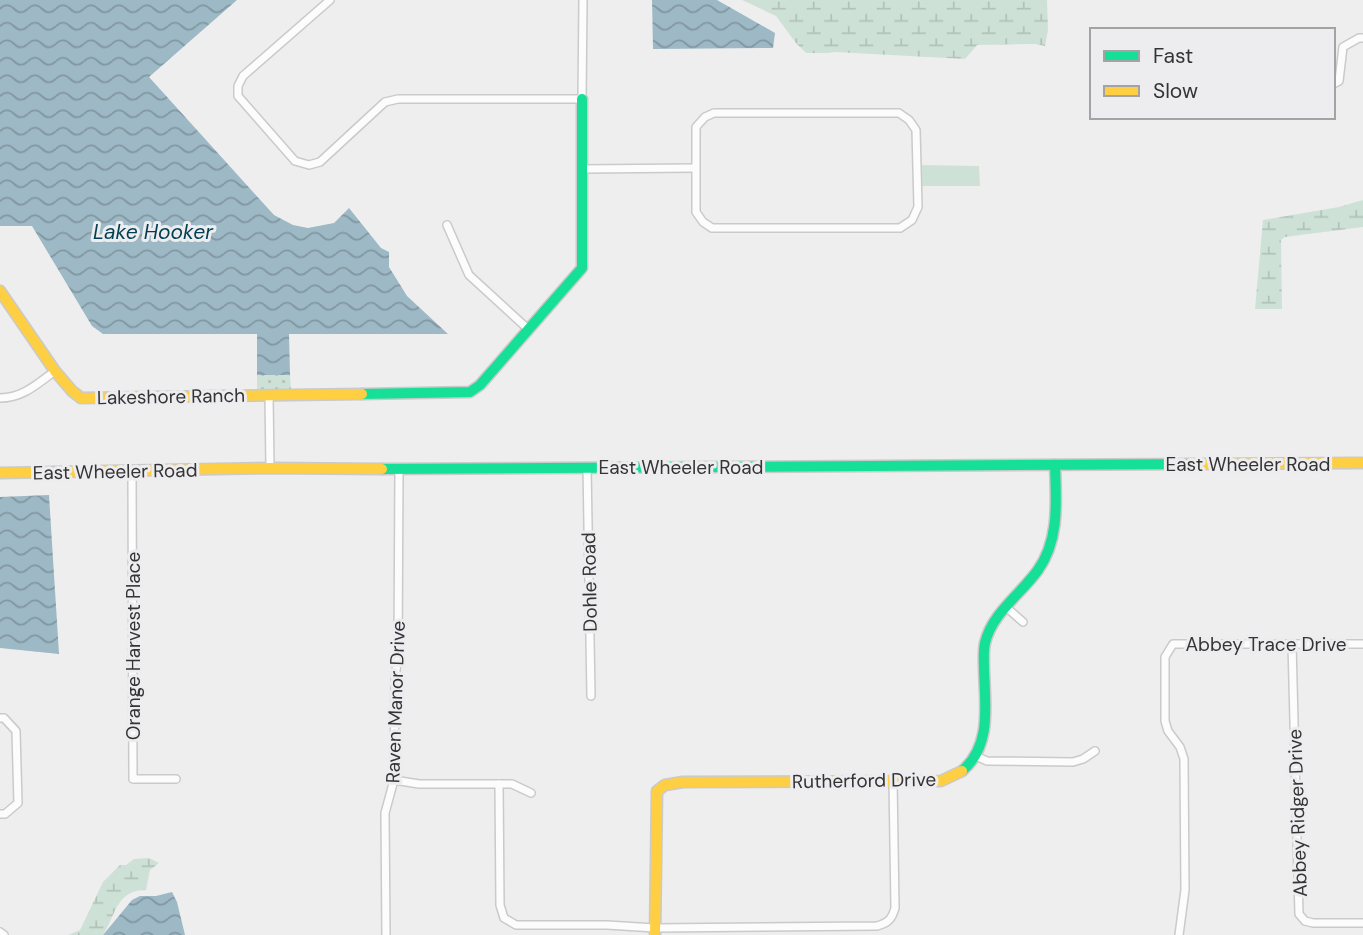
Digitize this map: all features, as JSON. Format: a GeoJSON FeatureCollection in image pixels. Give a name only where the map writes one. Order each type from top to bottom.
{"type":"FeatureCollection","features":[{"type":"Feature","properties":{"kind":"street"},"geometry":{"type":"LineString","coordinates":[[330,0],[243,76],[238,86],[238,96],[295,162],[309,165],[320,162],[385,102],[398,99],[582,99],[583,0]]}},
{"type":"Feature","properties":{"kind":"street"},"geometry":{"type":"LineString","coordinates":[[1335,83],[1339,81],[1343,47],[1363,38]]}},
{"type":"Feature","properties":{"kind":"street","name":"Lakeshore Ranch"},"geometry":{"type":"LineString","coordinates":[[0,291],[55,371],[81,398],[470,392],[480,385],[582,268],[582,99]]}},
{"type":"Feature","properties":{"kind":"street"},"geometry":{"type":"LineString","coordinates":[[715,113],[899,113],[909,120],[916,130],[918,206],[912,220],[900,228],[712,228],[695,212],[695,168],[696,127],[705,117],[715,113]]}},
{"type":"Feature","properties":{"kind":"street"},"geometry":{"type":"LineString","coordinates":[[583,169],[695,168]]}},
{"type":"Feature","properties":{"kind":"street"},"geometry":{"type":"LineString","coordinates":[[447,225],[469,275],[528,329]]}},
{"type":"Feature","properties":{"kind":"street"},"geometry":{"type":"LineString","coordinates":[[0,398],[23,394],[55,371]]}},
{"type":"Feature","properties":{"kind":"street"},"geometry":{"type":"LineString","coordinates":[[269,395],[270,468]]}},
{"type":"Feature","properties":{"kind":"street","name":"East Wheeler Road"},"geometry":{"type":"LineString","coordinates":[[0,473],[270,468],[1363,463]]}},
{"type":"Feature","properties":{"kind":"street"},"geometry":{"type":"LineString","coordinates":[[1055,465],[1053,538],[1039,569],[990,629],[984,645],[985,730],[978,757],[986,761],[1073,762],[1095,751]]}},
{"type":"Feature","properties":{"kind":"street","name":"Dohle Road"},"geometry":{"type":"LineString","coordinates":[[587,467],[591,696]]}},
{"type":"Feature","properties":{"kind":"street","name":"Raven Manor Drive"},"geometry":{"type":"LineString","coordinates":[[386,935],[385,813],[394,780],[399,469]]}},
{"type":"Feature","properties":{"kind":"street","name":"Orange Harvest Place"},"geometry":{"type":"LineString","coordinates":[[132,471],[133,779],[176,779]]}},
{"type":"Feature","properties":{"kind":"street"},"geometry":{"type":"LineString","coordinates":[[1006,607],[1023,622]]}},
{"type":"Feature","properties":{"kind":"street","name":"Abbey Trace Drive"},"geometry":{"type":"LineString","coordinates":[[1179,935],[1185,890],[1184,759],[1180,747],[1166,727],[1165,657],[1173,644],[1363,644]]}},
{"type":"Feature","properties":{"kind":"street","name":"Abbey Ridger Drive"},"geometry":{"type":"LineString","coordinates":[[1292,644],[1299,914],[1305,921],[1313,923],[1363,923]]}},
{"type":"Feature","properties":{"kind":"street"},"geometry":{"type":"LineString","coordinates":[[0,718],[4,718],[16,731],[18,803],[5,814],[0,814]]}},
{"type":"Feature","properties":{"kind":"street","name":"Rutherford Drive"},"geometry":{"type":"LineString","coordinates":[[655,931],[657,791],[665,785],[683,782],[941,781],[955,777],[970,767],[978,757]]}},
{"type":"Feature","properties":{"kind":"street"},"geometry":{"type":"LineString","coordinates":[[394,780],[419,784],[512,785],[531,793]]}},
{"type":"Feature","properties":{"kind":"street"},"geometry":{"type":"LineString","coordinates":[[499,784],[500,905],[504,918],[516,925],[607,925],[655,931],[877,926],[887,923],[895,908],[893,780]]}},
{"type":"Feature","properties":{"kind":"green space"},"geometry":{"type":"Polygon","coordinates":[[[742,0],[1047,0],[1048,30],[1045,46],[977,45],[965,59],[806,53],[776,16],[742,0]]]}},
{"type":"Feature","properties":{"kind":"green space"},"geometry":{"type":"Polygon","coordinates":[[[920,165],[979,166],[980,186],[919,186],[920,165]]]}},
{"type":"Feature","properties":{"kind":"green space"},"geometry":{"type":"Polygon","coordinates":[[[1363,200],[1363,227],[1285,237],[1281,240],[1282,309],[1255,309],[1263,220],[1339,207],[1363,200]]]}},
{"type":"Feature","properties":{"kind":"green space"},"geometry":{"type":"Polygon","coordinates":[[[257,375],[290,375],[291,389],[257,389],[257,375]]]}},
{"type":"Feature","properties":{"kind":"green space"},"geometry":{"type":"Polygon","coordinates":[[[149,858],[159,863],[150,870],[146,890],[128,894],[123,899],[103,935],[68,935],[80,930],[103,882],[120,865],[126,865],[134,859],[149,858]]]}},
{"type":"Feature","properties":{"kind":"water","name":"Lake Hooker"},"geometry":{"type":"Polygon","coordinates":[[[0,0],[237,0],[149,77],[274,215],[293,225],[308,228],[334,223],[349,208],[381,248],[389,252],[389,267],[407,296],[448,334],[289,334],[290,375],[257,375],[257,334],[103,334],[92,326],[32,226],[0,226],[0,0]]]}},
{"type":"Feature","properties":{"kind":"water"},"geometry":{"type":"Polygon","coordinates":[[[652,0],[717,0],[775,33],[773,48],[653,49],[652,0]]]}},
{"type":"Feature","properties":{"kind":"water"},"geometry":{"type":"Polygon","coordinates":[[[49,495],[59,654],[0,648],[0,497],[49,495]]]}},
{"type":"Feature","properties":{"kind":"water"},"geometry":{"type":"Polygon","coordinates":[[[172,892],[185,935],[103,935],[132,900],[140,896],[172,892]]]}},
{"type":"Feature","properties":{"kind":"traffic: fast"},"geometry":{"type":"LineString","coordinates":[[362,394],[470,392],[480,385],[582,268],[582,99]]}},
{"type":"Feature","properties":{"kind":"traffic: fast"},"geometry":{"type":"LineString","coordinates":[[382,469],[1198,464]]}},
{"type":"Feature","properties":{"kind":"traffic: fast"},"geometry":{"type":"LineString","coordinates":[[962,771],[978,750],[985,724],[984,650],[989,632],[1000,613],[1038,570],[1050,545],[1055,519],[1055,465]]}},
{"type":"Feature","properties":{"kind":"traffic: slow"},"geometry":{"type":"LineString","coordinates":[[0,291],[55,371],[81,398],[362,394]]}},
{"type":"Feature","properties":{"kind":"traffic: slow"},"geometry":{"type":"LineString","coordinates":[[1198,464],[1363,463]]}},
{"type":"Feature","properties":{"kind":"traffic: slow"},"geometry":{"type":"LineString","coordinates":[[0,473],[270,468],[382,469]]}},
{"type":"Feature","properties":{"kind":"traffic: slow"},"geometry":{"type":"LineString","coordinates":[[655,935],[657,791],[665,785],[683,782],[941,781],[962,771]]}}]}
